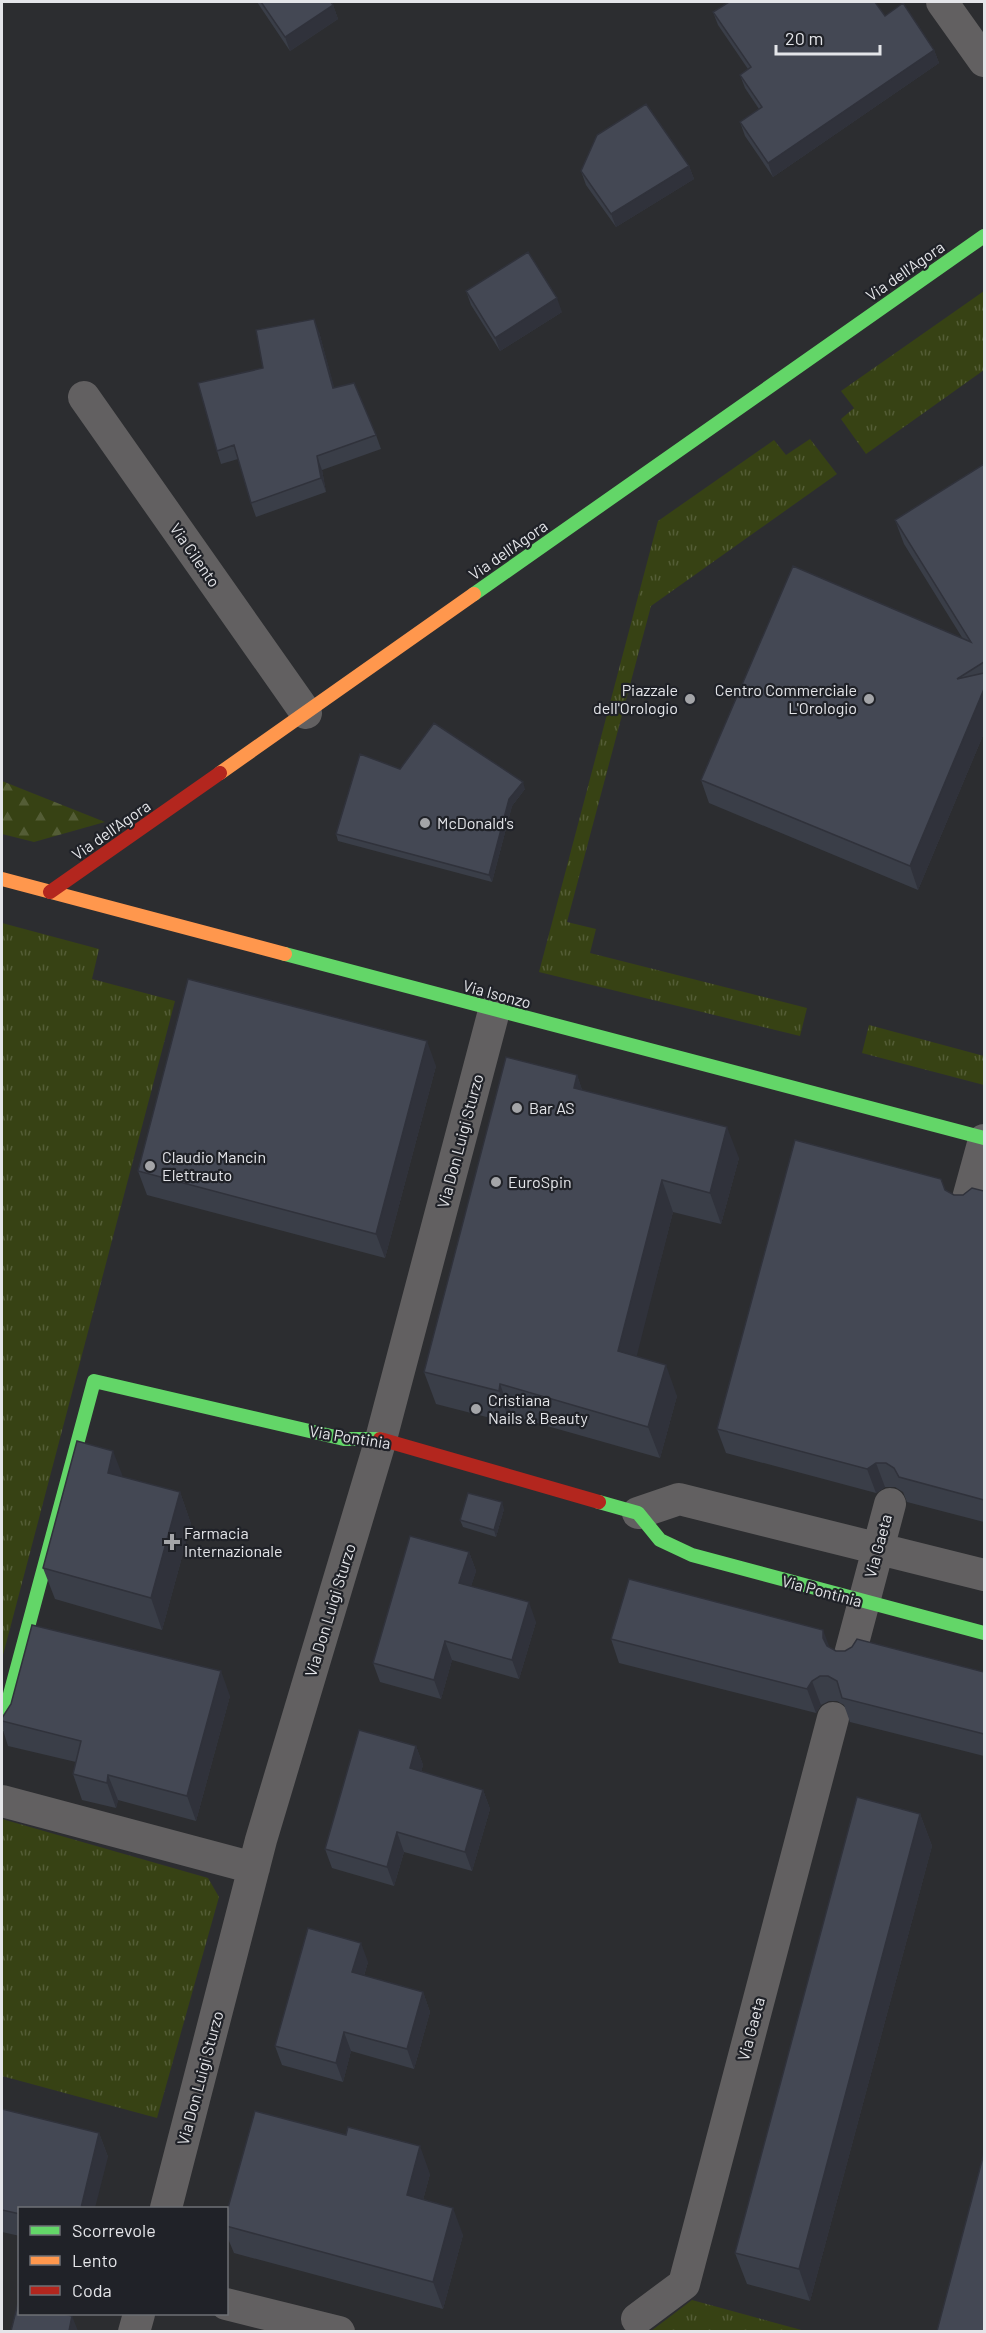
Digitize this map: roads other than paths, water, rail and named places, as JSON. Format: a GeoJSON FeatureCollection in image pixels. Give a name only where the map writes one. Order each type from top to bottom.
{"type":"FeatureCollection","features":[{"type":"Feature","properties":{"kind":"street"},"geometry":{"type":"LineString","coordinates":[[942,2],[984,62]]}},
{"type":"Feature","properties":{"kind":"street","name":"Via dell'Agora"},"geometry":{"type":"LineString","coordinates":[[50,892],[984,236]]}},
{"type":"Feature","properties":{"kind":"street","name":"Via Cilento"},"geometry":{"type":"LineString","coordinates":[[84,397],[306,712]]}},
{"type":"Feature","properties":{"kind":"street","name":"Via Isonzo"},"geometry":{"type":"LineString","coordinates":[[2,879],[984,1139]]}},
{"type":"Feature","properties":{"kind":"street","name":"Via Don Luigi Sturzo"},"geometry":{"type":"LineString","coordinates":[[166,2207],[254,1868],[381,1439],[494,1011]]}},
{"type":"Feature","properties":{"kind":"street"},"geometry":{"type":"LineString","coordinates":[[967,1202],[984,1139]]}},
{"type":"Feature","properties":{"kind":"street","name":"Via Pontinia"},"geometry":{"type":"LineString","coordinates":[[2,1724],[94,1381],[344,1439],[381,1439],[638,1514],[660,1540],[692,1556],[984,1633]]}},
{"type":"Feature","properties":{"kind":"street"},"geometry":{"type":"LineString","coordinates":[[638,1514],[679,1499],[984,1575]]}},
{"type":"Feature","properties":{"kind":"street","name":"Via Gaeta"},"geometry":{"type":"LineString","coordinates":[[849,1658],[890,1504]]}},
{"type":"Feature","properties":{"kind":"street","name":"Via Gaeta"},"geometry":{"type":"LineString","coordinates":[[637,2319],[684,2284],[833,1718]]}},
{"type":"Feature","properties":{"kind":"street"},"geometry":{"type":"LineString","coordinates":[[2,1801],[254,1868]]}},
{"type":"Feature","properties":{"kind":"street"},"geometry":{"type":"LineString","coordinates":[[228,2304],[339,2331]]}},
{"type":"Feature","properties":{"kind":"street"},"geometry":{"type":"LineString","coordinates":[[134,2331],[138,2315]]}},
{"type":"Feature","properties":{"kind":"place","name":"Piazzale dell'Orologio"},"geometry":{"type":"Point","coordinates":[690,699]}},
{"type":"Feature","properties":{"kind":"place","name":"Centro Commerciale L'Orologio"},"geometry":{"type":"Point","coordinates":[869,699]}},
{"type":"Feature","properties":{"kind":"place","name":"McDonald's"},"geometry":{"type":"Point","coordinates":[425,823]}},
{"type":"Feature","properties":{"kind":"place","name":"Bar AS"},"geometry":{"type":"Point","coordinates":[517,1108]}},
{"type":"Feature","properties":{"kind":"place","name":"Claudio Mancin Elettrauto"},"geometry":{"type":"Point","coordinates":[150,1166]}},
{"type":"Feature","properties":{"kind":"place","name":"EuroSpin"},"geometry":{"type":"Point","coordinates":[496,1182]}},
{"type":"Feature","properties":{"kind":"place","name":"Cristiana Nails & Beauty"},"geometry":{"type":"Point","coordinates":[476,1409]}},
{"type":"Feature","properties":{"kind":"place","name":"Farmacia Internazionale"},"geometry":{"type":"Point","coordinates":[172,1542]}}]}
